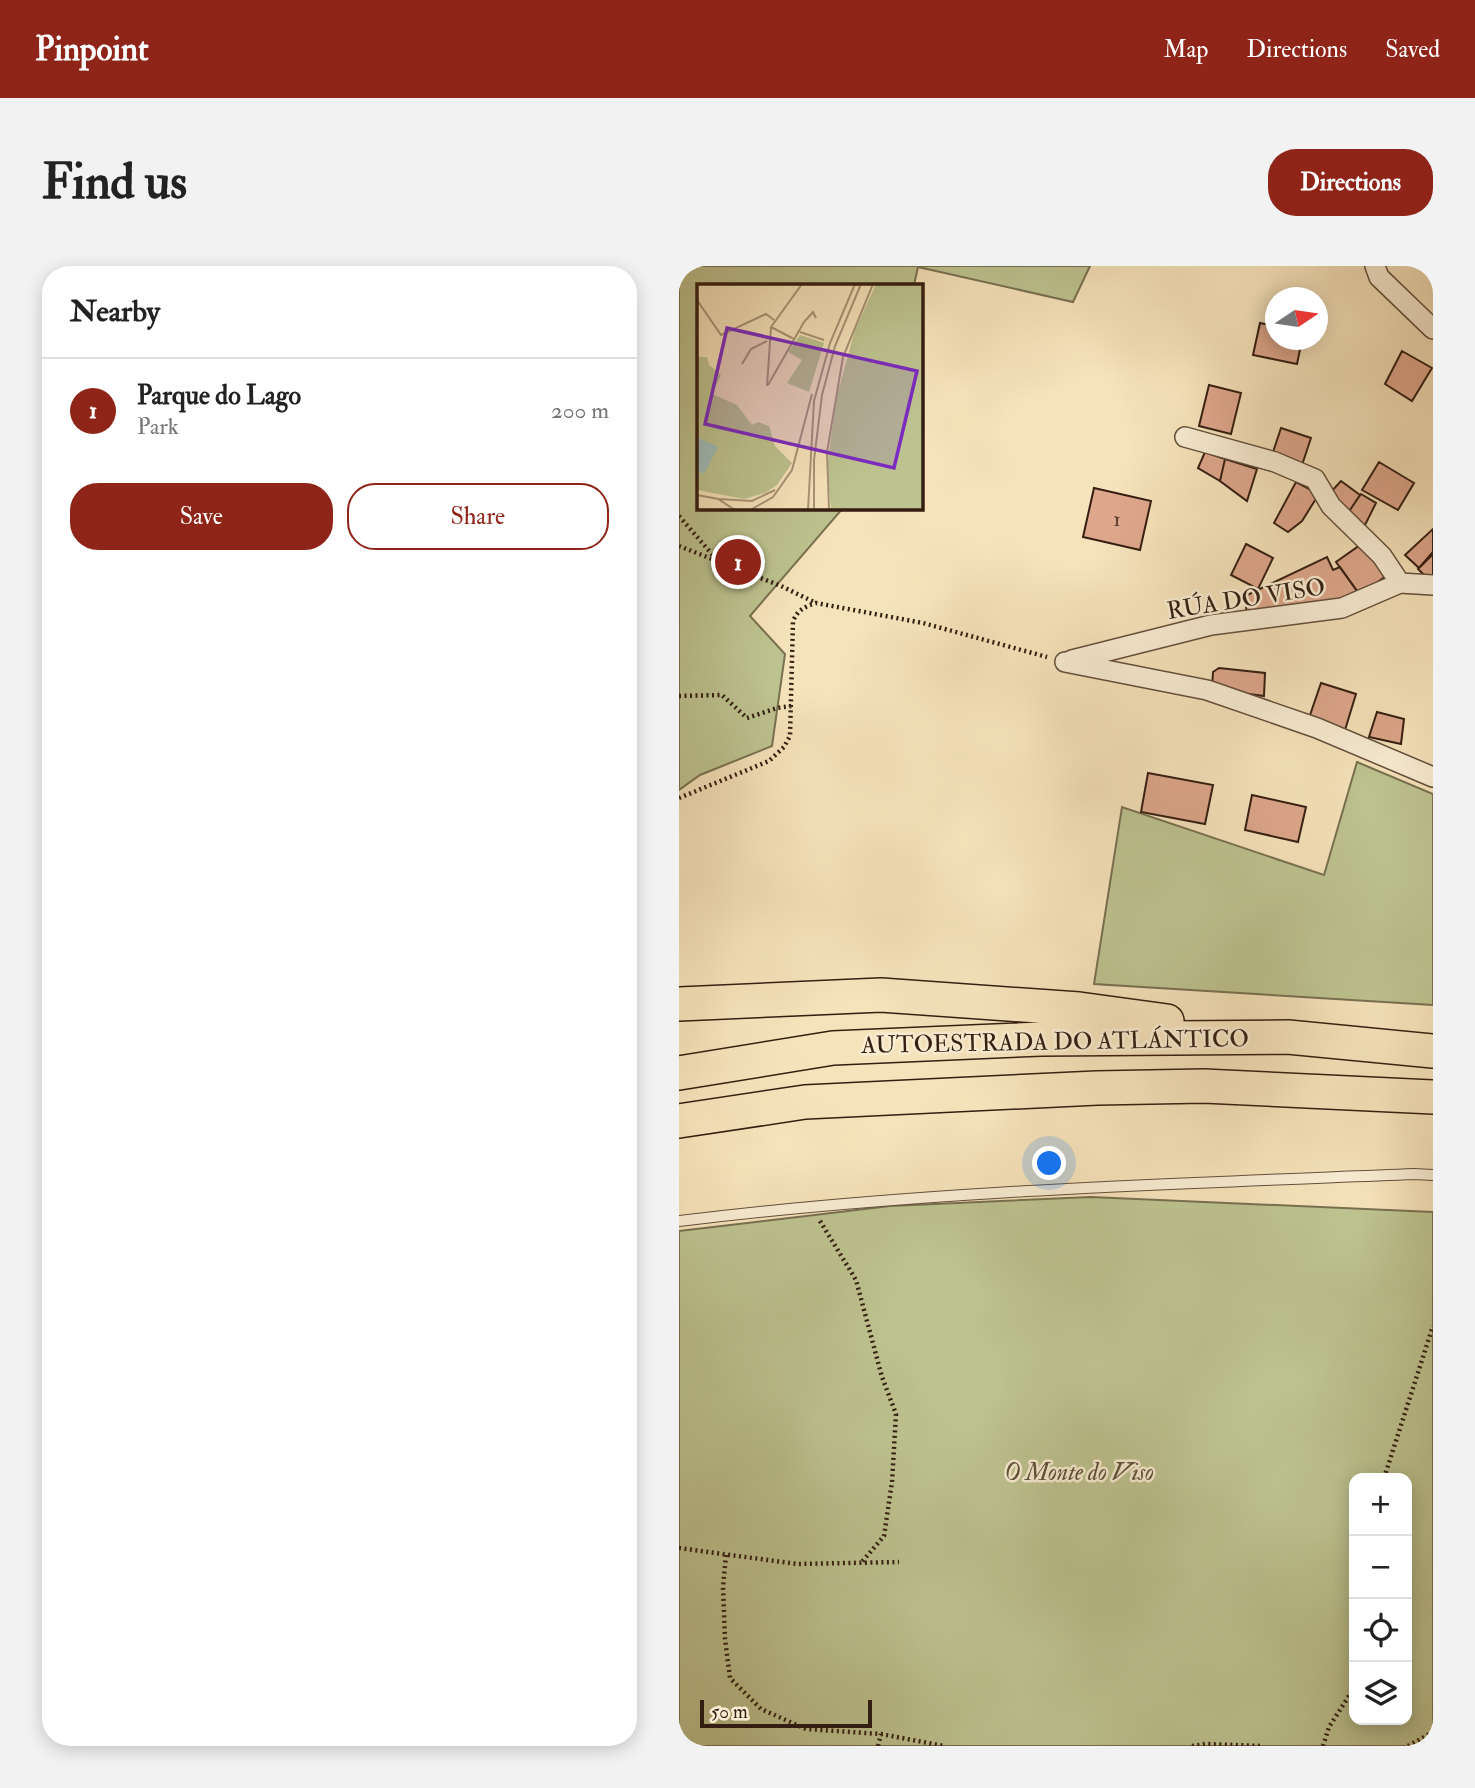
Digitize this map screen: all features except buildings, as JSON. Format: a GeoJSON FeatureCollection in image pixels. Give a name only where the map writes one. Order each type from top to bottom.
{"type":"FeatureCollection","features":[{"type":"Feature","properties":{"kind":"highway"},"geometry":{"type":"LineString","coordinates":[[679,1004],[881,995],[1079,1009],[1288,1037]]}},
{"type":"Feature","properties":{"kind":"highway","name":"AUTOESTRADA DO ATLÁNTICO"},"geometry":{"type":"LineString","coordinates":[[679,1073],[833,1048],[1041,1039],[1288,1037],[1433,1051]]}},
{"type":"Feature","properties":{"kind":"highway","name":"AUTOESTRADA DO ATLÁNTICO"},"geometry":{"type":"LineString","coordinates":[[679,1121],[805,1102],[1097,1088],[1204,1086],[1433,1097]]}},
{"type":"Feature","properties":{"kind":"street"},"geometry":{"type":"LineString","coordinates":[[1375,266],[1379,277],[1433,329]]}},
{"type":"Feature","properties":{"kind":"street"},"geometry":{"type":"LineString","coordinates":[[1185,437],[1275,462],[1315,479],[1331,506],[1383,556],[1400,583]]}},
{"type":"Feature","properties":{"kind":"street","name":"RÚA DO VISO"},"geometry":{"type":"LineString","coordinates":[[1065,662],[1211,625],[1342,608],[1400,583],[1433,585]]}},
{"type":"Feature","properties":{"kind":"street"},"geometry":{"type":"LineString","coordinates":[[1065,662],[1207,690],[1317,728],[1433,777]]}},
{"type":"Feature","properties":{"kind":"lane"},"geometry":{"type":"LineString","coordinates":[[679,1221],[911,1198],[1433,1175]]}},
{"type":"Feature","properties":{"kind":"path"},"geometry":{"type":"LineString","coordinates":[[679,516],[717,561]]}},
{"type":"Feature","properties":{"kind":"path"},"geometry":{"type":"LineString","coordinates":[[679,546],[816,603],[923,622],[1065,662]]}},
{"type":"Feature","properties":{"kind":"path"},"geometry":{"type":"LineString","coordinates":[[679,798],[769,761],[784,747],[790,736],[793,621],[804,607],[816,603]]}},
{"type":"Feature","properties":{"kind":"path"},"geometry":{"type":"LineString","coordinates":[[679,696],[722,695],[747,718],[792,706]]}},
{"type":"Feature","properties":{"kind":"path"},"geometry":{"type":"LineString","coordinates":[[813,1208],[856,1280],[882,1377],[896,1414],[892,1482],[884,1536],[861,1563]]}},
{"type":"Feature","properties":{"kind":"path"},"geometry":{"type":"LineString","coordinates":[[1386,1473],[1433,1326]]}},
{"type":"Feature","properties":{"kind":"path"},"geometry":{"type":"LineString","coordinates":[[679,1548],[797,1564],[899,1562]]}},
{"type":"Feature","properties":{"kind":"path"},"geometry":{"type":"LineString","coordinates":[[726,1555],[723,1587],[730,1678],[761,1709],[806,1729],[881,1734],[944,1746]]}},
{"type":"Feature","properties":{"kind":"path"},"geometry":{"type":"LineString","coordinates":[[1323,1746],[1329,1727],[1349,1696]]}},
{"type":"Feature","properties":{"kind":"path"},"geometry":{"type":"LineString","coordinates":[[1408,1746],[1433,1732]]}},
{"type":"Feature","properties":{"kind":"path"},"geometry":{"type":"LineString","coordinates":[[878,1746],[881,1734]]}},
{"type":"Feature","properties":{"kind":"path"},"geometry":{"type":"LineString","coordinates":[[1192,1746],[1263,1746]]}},
{"type":"Feature","properties":{"kind":"green space"},"geometry":{"type":"Polygon","coordinates":[[[679,266],[1090,266],[1073,302],[918,267],[914,284],[697,284],[697,509],[842,509],[750,616],[785,654],[772,746],[700,775],[679,790],[679,266]]]}},
{"type":"Feature","properties":{"kind":"green space"},"geometry":{"type":"Polygon","coordinates":[[[1357,762],[1433,794],[1433,1005],[1094,984],[1122,807],[1324,875],[1357,762]]]}},
{"type":"Feature","properties":{"kind":"green space","name":"O Monte do Viso"},"geometry":{"type":"Polygon","coordinates":[[[1091,1197],[1433,1212],[1433,1746],[679,1746],[679,1231],[890,1206],[1091,1197]]]}},
{"type":"Feature","properties":{"kind":"place","name":"Parque do Lago"},"geometry":{"type":"Point","coordinates":[738,562]}}]}
